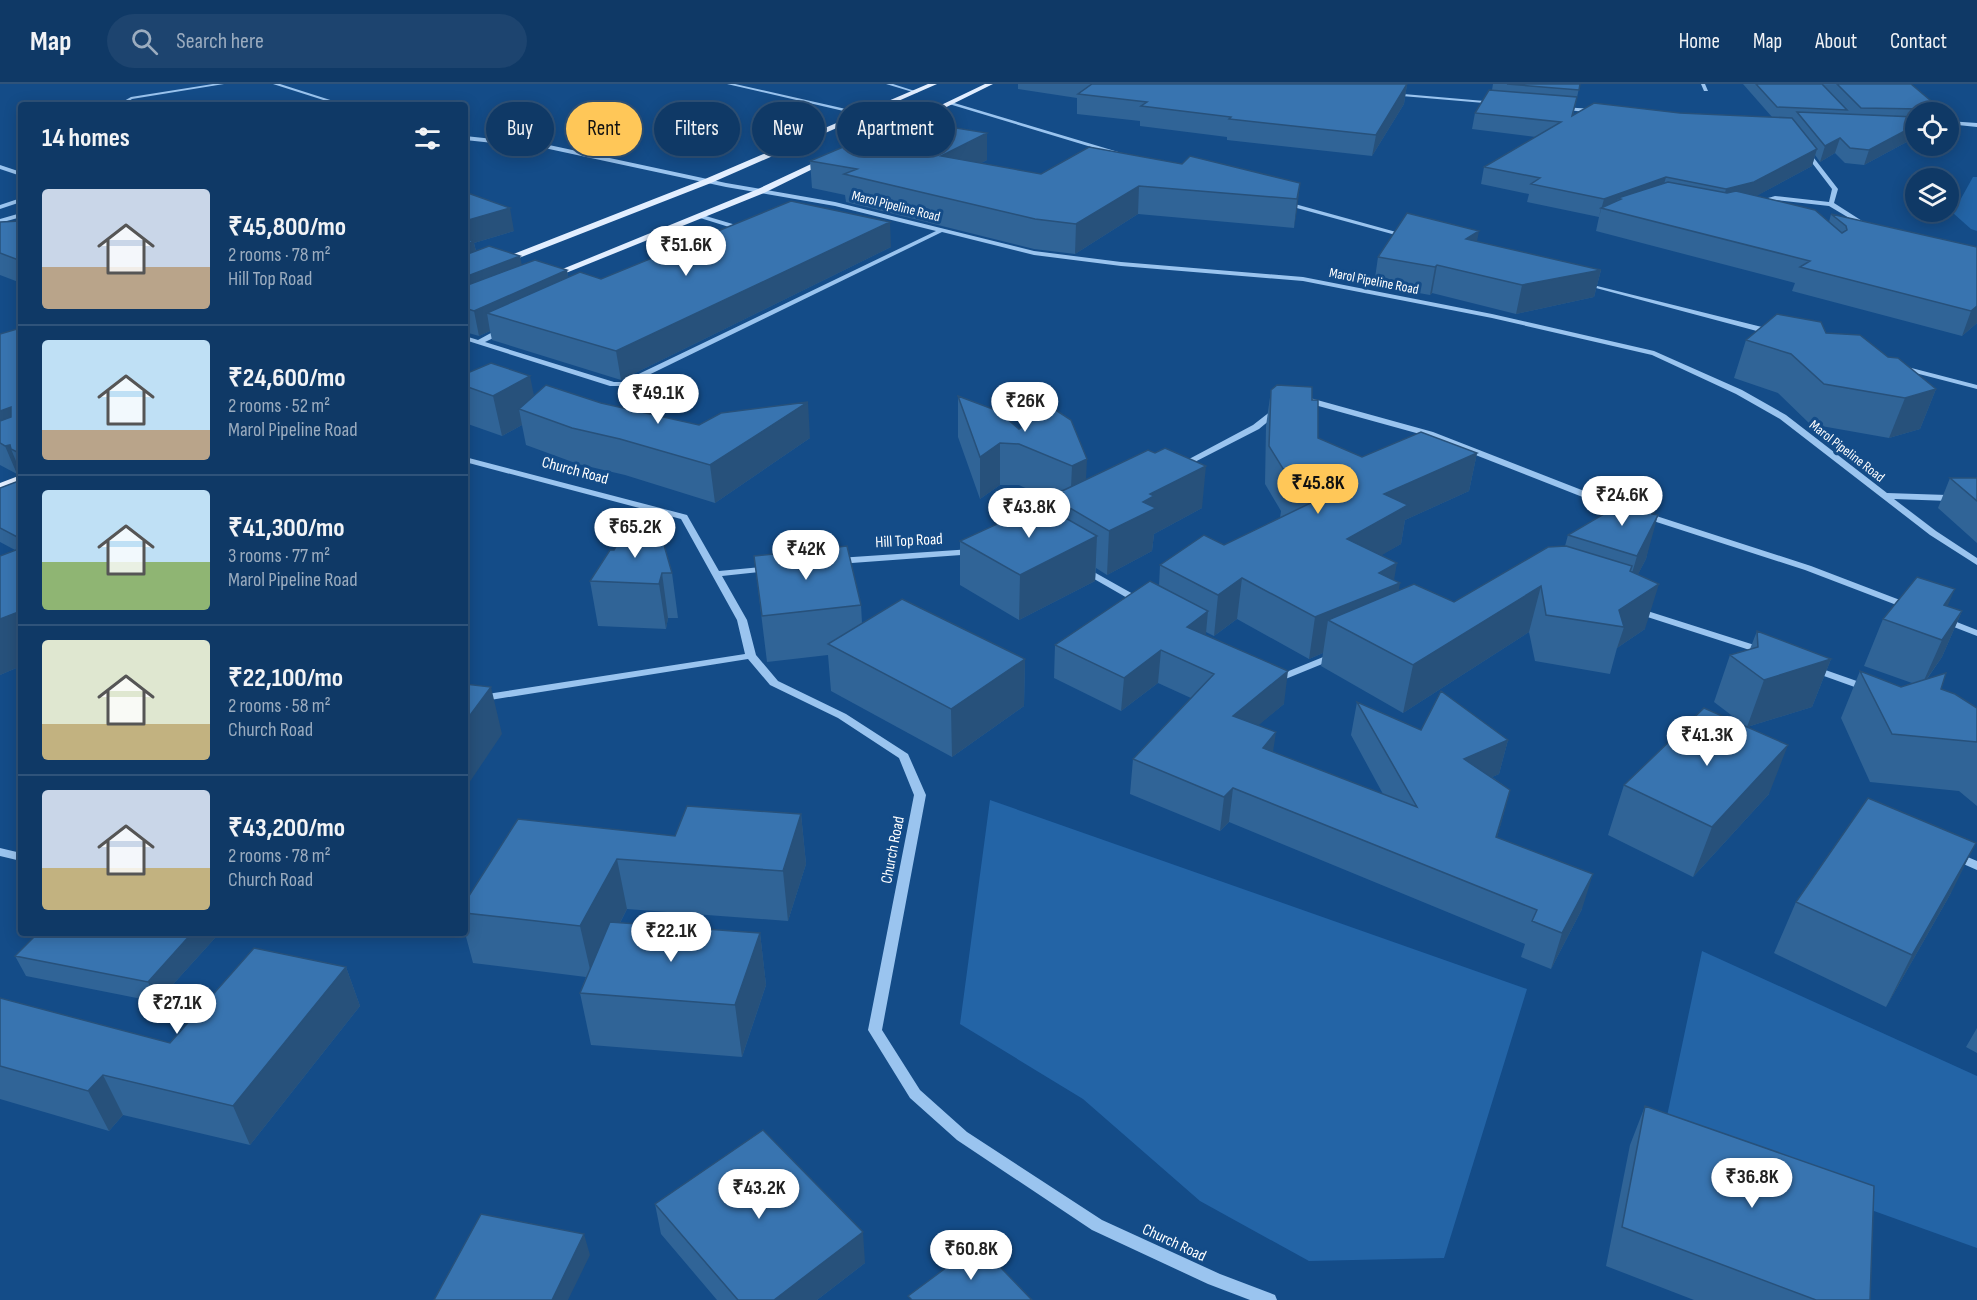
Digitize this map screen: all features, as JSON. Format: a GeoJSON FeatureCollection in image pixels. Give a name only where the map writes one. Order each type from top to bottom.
{"type":"FeatureCollection","features":[{"type":"Feature","properties":{"kind":"main road"},"geometry":{"type":"LineString","coordinates":[[893,102],[934,84]]}},
{"type":"Feature","properties":{"kind":"main road"},"geometry":{"type":"LineString","coordinates":[[953,102],[990,84]]}},
{"type":"Feature","properties":{"kind":"main road"},"geometry":{"type":"LineString","coordinates":[[468,275],[708,181],[837,126]]}},
{"type":"Feature","properties":{"kind":"main road"},"geometry":{"type":"LineString","coordinates":[[543,279],[761,191],[836,156]]}},
{"type":"Feature","properties":{"kind":"main road"},"geometry":{"type":"LineString","coordinates":[[0,487],[18,480]]}},
{"type":"Feature","properties":{"kind":"street"},"geometry":{"type":"LineString","coordinates":[[124,102],[131,98],[222,84]]}},
{"type":"Feature","properties":{"kind":"street"},"geometry":{"type":"LineString","coordinates":[[275,84],[334,102]]}},
{"type":"Feature","properties":{"kind":"street"},"geometry":{"type":"LineString","coordinates":[[729,84],[837,108]]}},
{"type":"Feature","properties":{"kind":"street"},"geometry":{"type":"LineString","coordinates":[[888,84],[916,92]]}},
{"type":"Feature","properties":{"kind":"street"},"geometry":{"type":"LineString","coordinates":[[1387,93],[1506,103]]}},
{"type":"Feature","properties":{"kind":"street"},"geometry":{"type":"LineString","coordinates":[[955,104],[1128,157]]}},
{"type":"Feature","properties":{"kind":"street"},"geometry":{"type":"LineString","coordinates":[[1553,107],[1600,111]]}},
{"type":"Feature","properties":{"kind":"street"},"geometry":{"type":"LineString","coordinates":[[1959,123],[1977,124]]}},
{"type":"Feature","properties":{"kind":"street"},"geometry":{"type":"LineString","coordinates":[[1959,130],[1977,130]]}},
{"type":"Feature","properties":{"kind":"street","name":"Marol Pipeline Road"},"geometry":{"type":"LineString","coordinates":[[468,138],[549,147],[708,181],[835,204],[1034,253],[1121,264],[1303,279],[1492,316],[1654,353],[1738,392],[1783,417],[1933,533],[1977,562]]}},
{"type":"Feature","properties":{"kind":"street"},"geometry":{"type":"LineString","coordinates":[[1799,142],[1835,189],[1831,204]]}},
{"type":"Feature","properties":{"kind":"street"},"geometry":{"type":"LineString","coordinates":[[0,167],[18,173]]}},
{"type":"Feature","properties":{"kind":"street"},"geometry":{"type":"LineString","coordinates":[[1775,198],[1783,205]]}},
{"type":"Feature","properties":{"kind":"street"},"geometry":{"type":"LineString","coordinates":[[1743,206],[1775,198],[1831,204],[1877,232]]}},
{"type":"Feature","properties":{"kind":"street"},"geometry":{"type":"LineString","coordinates":[[1273,200],[1410,237]]}},
{"type":"Feature","properties":{"kind":"street"},"geometry":{"type":"LineString","coordinates":[[0,207],[18,201]]}},
{"type":"Feature","properties":{"kind":"street"},"geometry":{"type":"LineString","coordinates":[[0,221],[18,216]]}},
{"type":"Feature","properties":{"kind":"street"},"geometry":{"type":"LineString","coordinates":[[699,216],[734,226]]}},
{"type":"Feature","properties":{"kind":"street"},"geometry":{"type":"LineString","coordinates":[[722,233],[742,223]]}},
{"type":"Feature","properties":{"kind":"street"},"geometry":{"type":"LineString","coordinates":[[468,339],[613,384],[623,384],[942,230]]}},
{"type":"Feature","properties":{"kind":"street"},"geometry":{"type":"LineString","coordinates":[[888,243],[906,246]]}},
{"type":"Feature","properties":{"kind":"street"},"geometry":{"type":"LineString","coordinates":[[1572,280],[1780,335]]}},
{"type":"Feature","properties":{"kind":"street"},"geometry":{"type":"LineString","coordinates":[[479,342],[508,327]]}},
{"type":"Feature","properties":{"kind":"street"},"geometry":{"type":"LineString","coordinates":[[1896,365],[1977,387]]}},
{"type":"Feature","properties":{"kind":"street"},"geometry":{"type":"LineString","coordinates":[[1171,470],[1219,448],[1256,427],[1291,400],[1430,434],[1583,494],[1808,568],[1924,613]]}},
{"type":"Feature","properties":{"kind":"street","name":"Church Road"},"geometry":{"type":"LineString","coordinates":[[468,460],[684,517],[742,621],[751,656],[774,683],[842,716],[904,756],[920,795],[875,1030],[915,1094],[962,1136],[1097,1225],[1214,1279],[1269,1300]]}},
{"type":"Feature","properties":{"kind":"street"},"geometry":{"type":"LineString","coordinates":[[1886,496],[1977,499]]}},
{"type":"Feature","properties":{"kind":"street","name":"Hill Top Road"},"geometry":{"type":"LineString","coordinates":[[824,562],[969,553],[980,550]]}},
{"type":"Feature","properties":{"kind":"street"},"geometry":{"type":"LineString","coordinates":[[1078,565],[1152,609]]}},
{"type":"Feature","properties":{"kind":"street"},"geometry":{"type":"LineString","coordinates":[[716,574],[780,566]]}},
{"type":"Feature","properties":{"kind":"street"},"geometry":{"type":"LineString","coordinates":[[1623,607],[1774,654]]}},
{"type":"Feature","properties":{"kind":"street"},"geometry":{"type":"LineString","coordinates":[[1935,617],[1977,633]]}},
{"type":"Feature","properties":{"kind":"street"},"geometry":{"type":"LineString","coordinates":[[1269,673],[1279,678],[1342,652]]}},
{"type":"Feature","properties":{"kind":"street"},"geometry":{"type":"LineString","coordinates":[[468,704],[481,698],[751,656]]}},
{"type":"Feature","properties":{"kind":"street"},"geometry":{"type":"LineString","coordinates":[[1806,666],[1881,693]]}},
{"type":"Feature","properties":{"kind":"street"},"geometry":{"type":"LineString","coordinates":[[0,852],[18,855]]}},
{"type":"Feature","properties":{"kind":"street"},"geometry":{"type":"LineString","coordinates":[[1947,852],[1977,867]]}},
{"type":"Feature","properties":{"kind":"shaded area"},"geometry":{"type":"Polygon","coordinates":[[[1973,177],[1977,177],[1977,231],[1971,229],[1959,218],[1959,202],[1973,177]]]}},
{"type":"Feature","properties":{"kind":"shaded area"},"geometry":{"type":"Polygon","coordinates":[[[990,800],[1527,989],[1444,1258],[1309,1261],[1200,1201],[1083,1099],[960,1024],[990,800]]]}},
{"type":"Feature","properties":{"kind":"shaded area"},"geometry":{"type":"Polygon","coordinates":[[[1702,951],[1977,1076],[1977,1248],[1663,1135],[1702,951]]]}},
{"type":"Feature","properties":{"kind":"building"},"geometry":{"type":"Polygon","coordinates":[[[1092,84],[1407,84],[1376,135],[1229,119],[1231,117],[1141,106],[1147,102],[1078,94],[1092,84]]]}},
{"type":"Feature","properties":{"kind":"building"},"geometry":{"type":"Polygon","coordinates":[[[1507,84],[1580,84],[1579,90],[1507,84]]]}},
{"type":"Feature","properties":{"kind":"building"},"geometry":{"type":"Polygon","coordinates":[[[1756,84],[1822,84],[1847,110],[1777,107],[1756,84]]]}},
{"type":"Feature","properties":{"kind":"building"},"geometry":{"type":"Polygon","coordinates":[[[1837,84],[1911,84],[1932,102],[1905,102],[1905,109],[1861,108],[1837,84]]]}},
{"type":"Feature","properties":{"kind":"building"},"geometry":{"type":"Polygon","coordinates":[[[1489,90],[1577,97],[1572,116],[1594,103],[1680,113],[1792,118],[1817,149],[1754,182],[1726,189],[1666,177],[1604,199],[1531,184],[1540,178],[1484,167],[1561,122],[1475,113],[1489,90]]]}},
{"type":"Feature","properties":{"kind":"building"},"geometry":{"type":"Polygon","coordinates":[[[1797,112],[1905,117],[1905,131],[1869,150],[1850,148],[1840,138],[1825,146],[1797,112]]]}},
{"type":"Feature","properties":{"kind":"building"},"geometry":{"type":"Polygon","coordinates":[[[955,128],[987,133],[955,149],[955,128]]]}},
{"type":"Feature","properties":{"kind":"building"},"geometry":{"type":"Polygon","coordinates":[[[1089,147],[1182,164],[1190,156],[1300,183],[1297,199],[1139,186],[1076,224],[1035,219],[844,174],[857,169],[810,161],[837,150],[837,156],[941,156],[1041,174],[1089,147]]]}},
{"type":"Feature","properties":{"kind":"building"},"geometry":{"type":"Polygon","coordinates":[[[1668,182],[1727,193],[1736,191],[1815,210],[1842,233],[1847,230],[1846,226],[1831,214],[1977,247],[1977,306],[1971,311],[1800,267],[1810,261],[1601,208],[1621,199],[1618,198],[1668,182]]]}},
{"type":"Feature","properties":{"kind":"building"},"geometry":{"type":"Polygon","coordinates":[[[468,193],[510,208],[468,220],[468,193]]]}},
{"type":"Feature","properties":{"kind":"building"},"geometry":{"type":"Polygon","coordinates":[[[791,201],[890,222],[616,351],[487,313],[580,272],[601,279],[791,201]]]}},
{"type":"Feature","properties":{"kind":"building"},"geometry":{"type":"Polygon","coordinates":[[[1407,213],[1479,231],[1466,239],[1601,270],[1522,285],[1437,265],[1435,267],[1378,257],[1407,213]]]}},
{"type":"Feature","properties":{"kind":"building"},"geometry":{"type":"Polygon","coordinates":[[[18,221],[18,260],[0,253],[0,222],[18,221]]]}},
{"type":"Feature","properties":{"kind":"building"},"geometry":{"type":"Polygon","coordinates":[[[489,246],[520,256],[468,276],[468,254],[489,246]]]}},
{"type":"Feature","properties":{"kind":"building"},"geometry":{"type":"Polygon","coordinates":[[[535,260],[567,270],[474,311],[468,309],[468,285],[535,260]]]}},
{"type":"Feature","properties":{"kind":"building"},"geometry":{"type":"Polygon","coordinates":[[[1777,314],[1821,322],[1826,333],[1860,335],[1888,357],[1898,358],[1936,389],[1905,398],[1824,384],[1791,354],[1746,340],[1777,314]]]}},
{"type":"Feature","properties":{"kind":"building"},"geometry":{"type":"Polygon","coordinates":[[[18,330],[18,452],[11,449],[10,445],[5,446],[0,443],[0,421],[11,417],[11,407],[0,411],[0,334],[18,330]]]}},
{"type":"Feature","properties":{"kind":"building"},"geometry":{"type":"Polygon","coordinates":[[[491,363],[530,376],[493,396],[468,387],[468,373],[491,363]]]}},
{"type":"Feature","properties":{"kind":"building"},"geometry":{"type":"Polygon","coordinates":[[[546,385],[601,403],[699,425],[721,413],[808,402],[710,465],[620,439],[572,428],[519,409],[546,385]]]}},
{"type":"Feature","properties":{"kind":"building"},"geometry":{"type":"Polygon","coordinates":[[[1277,385],[1312,387],[1312,400],[1318,400],[1318,438],[1362,457],[1421,432],[1477,453],[1384,494],[1408,505],[1347,539],[1397,563],[1379,573],[1400,583],[1315,617],[1242,578],[1218,595],[1160,565],[1204,535],[1224,545],[1323,497],[1285,480],[1287,475],[1269,446],[1271,390],[1277,385]]]}},
{"type":"Feature","properties":{"kind":"building"},"geometry":{"type":"Polygon","coordinates":[[[958,396],[998,411],[1019,429],[1051,407],[1071,420],[1087,459],[1072,466],[1019,444],[1000,443],[980,457],[958,396]]]}},
{"type":"Feature","properties":{"kind":"building"},"geometry":{"type":"Polygon","coordinates":[[[1165,448],[1206,466],[1150,494],[1154,496],[1143,502],[1156,508],[1109,531],[1053,498],[1063,493],[1060,492],[1148,450],[1155,453],[1165,448]]]}},
{"type":"Feature","properties":{"kind":"building"},"geometry":{"type":"Polygon","coordinates":[[[1950,478],[1977,478],[1977,501],[1950,478]]]}},
{"type":"Feature","properties":{"kind":"building"},"geometry":{"type":"Polygon","coordinates":[[[18,481],[18,537],[0,528],[0,488],[18,481]]]}},
{"type":"Feature","properties":{"kind":"building"},"geometry":{"type":"Polygon","coordinates":[[[1633,497],[1658,503],[1652,514],[1658,515],[1637,556],[1568,535],[1633,497]]]}},
{"type":"Feature","properties":{"kind":"building"},"geometry":{"type":"Polygon","coordinates":[[[1041,504],[1097,536],[1020,575],[960,541],[1041,504]]]}},
{"type":"Feature","properties":{"kind":"building"},"geometry":{"type":"Polygon","coordinates":[[[626,529],[660,531],[672,573],[662,573],[659,584],[590,581],[610,550],[614,550],[626,529]]]}},
{"type":"Feature","properties":{"kind":"building"},"geometry":{"type":"Polygon","coordinates":[[[847,546],[861,605],[762,616],[754,556],[847,546]]]}},
{"type":"Feature","properties":{"kind":"building"},"geometry":{"type":"Polygon","coordinates":[[[1566,546],[1632,566],[1630,571],[1659,584],[1619,610],[1624,627],[1546,615],[1541,586],[1413,665],[1328,620],[1414,584],[1454,602],[1548,547],[1566,546]]]}},
{"type":"Feature","properties":{"kind":"building"},"geometry":{"type":"Polygon","coordinates":[[[18,549],[18,612],[0,619],[0,556],[18,549]]]}},
{"type":"Feature","properties":{"kind":"building"},"geometry":{"type":"Polygon","coordinates":[[[1917,577],[1955,589],[1944,605],[1962,611],[1942,640],[1883,619],[1917,577]]]}},
{"type":"Feature","properties":{"kind":"building"},"geometry":{"type":"Polygon","coordinates":[[[1150,581],[1208,611],[1187,627],[1288,671],[1233,716],[1276,732],[1263,748],[1417,807],[1357,702],[1421,730],[1441,691],[1508,740],[1464,759],[1510,790],[1496,837],[1593,874],[1562,933],[1532,921],[1537,910],[1233,788],[1224,797],[1133,759],[1214,674],[1161,650],[1124,678],[1055,645],[1150,581]]]}},
{"type":"Feature","properties":{"kind":"building"},"geometry":{"type":"Polygon","coordinates":[[[902,599],[1025,659],[951,709],[828,644],[902,599]]]}},
{"type":"Feature","properties":{"kind":"building"},"geometry":{"type":"Polygon","coordinates":[[[1757,631],[1831,659],[1764,680],[1730,655],[1758,647],[1757,631]]]}},
{"type":"Feature","properties":{"kind":"building"},"geometry":{"type":"Polygon","coordinates":[[[1860,671],[1901,687],[1946,673],[1941,689],[1955,694],[1977,708],[1977,742],[1892,734],[1860,671]]]}},
{"type":"Feature","properties":{"kind":"building"},"geometry":{"type":"Polygon","coordinates":[[[468,684],[491,687],[468,718],[468,684]]]}},
{"type":"Feature","properties":{"kind":"building"},"geometry":{"type":"Polygon","coordinates":[[[1704,708],[1788,745],[1712,827],[1624,785],[1704,708]]]}},
{"type":"Feature","properties":{"kind":"building"},"geometry":{"type":"Polygon","coordinates":[[[1868,798],[1976,843],[1912,955],[1796,902],[1868,798]]]}},
{"type":"Feature","properties":{"kind":"building"},"geometry":{"type":"Polygon","coordinates":[[[687,806],[801,814],[783,871],[617,859],[580,926],[468,913],[468,897],[518,819],[675,836],[687,806]]]}},
{"type":"Feature","properties":{"kind":"building"},"geometry":{"type":"Polygon","coordinates":[[[610,922],[760,933],[735,1005],[580,993],[610,922]]]}},
{"type":"Feature","properties":{"kind":"building"},"geometry":{"type":"Polygon","coordinates":[[[35,936],[189,936],[148,982],[15,956],[35,936]]]}},
{"type":"Feature","properties":{"kind":"building"},"geometry":{"type":"Polygon","coordinates":[[[254,948],[346,967],[233,1106],[103,1075],[88,1091],[0,1066],[0,998],[170,1043],[254,948]]]}},
{"type":"Feature","properties":{"kind":"building"},"geometry":{"type":"Polygon","coordinates":[[[1645,1106],[1874,1186],[1870,1300],[1816,1300],[1622,1227],[1645,1106]]]}},
{"type":"Feature","properties":{"kind":"building"},"geometry":{"type":"Polygon","coordinates":[[[763,1130],[863,1232],[774,1300],[738,1300],[655,1204],[763,1130]]]}},
{"type":"Feature","properties":{"kind":"building"},"geometry":{"type":"Polygon","coordinates":[[[481,1214],[584,1234],[552,1300],[434,1300],[481,1214]]]}},
{"type":"Feature","properties":{"kind":"building"},"geometry":{"type":"Polygon","coordinates":[[[978,1244],[1032,1300],[912,1300],[908,1296],[978,1244]]]}}]}
